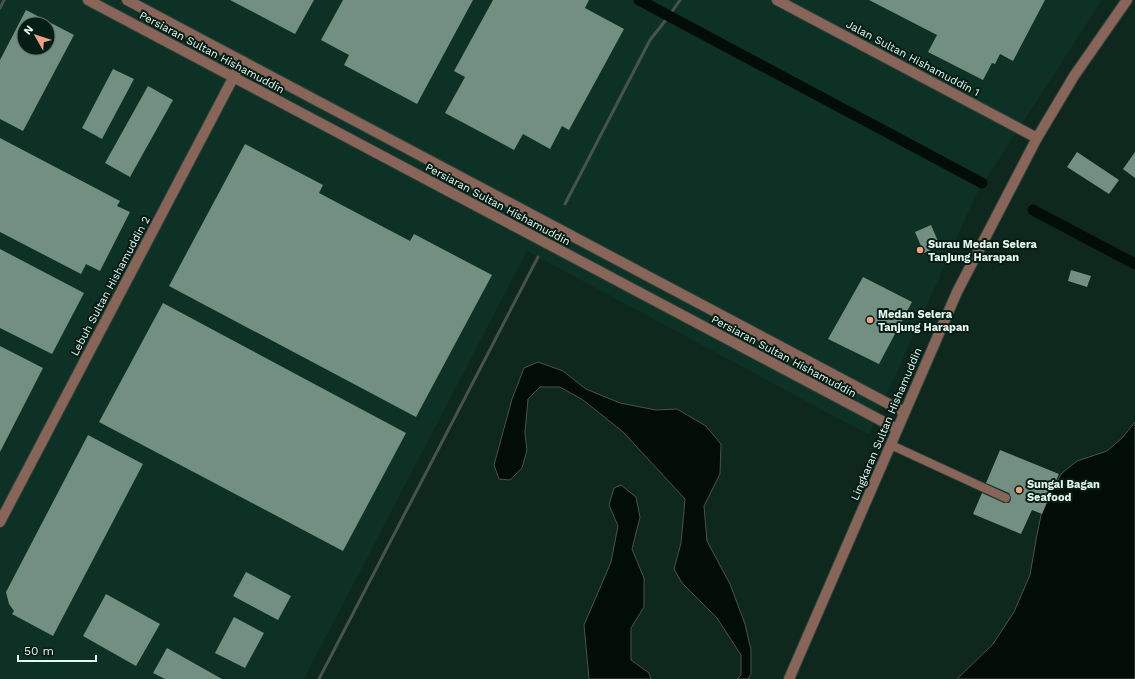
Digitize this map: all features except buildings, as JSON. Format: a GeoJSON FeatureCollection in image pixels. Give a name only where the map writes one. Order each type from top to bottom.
{"type":"FeatureCollection","features":[{"type":"Feature","properties":{"kind":"street","name":"Persiaran Sultan Hishamuddin"},"geometry":{"type":"LineString","coordinates":[[88,0],[897,429]]}},
{"type":"Feature","properties":{"kind":"street","name":"Persiaran Sultan Hishamuddin"},"geometry":{"type":"LineString","coordinates":[[127,0],[904,412]]}},
{"type":"Feature","properties":{"kind":"street","name":"Jalan Sultan Hishamuddin 1"},"geometry":{"type":"LineString","coordinates":[[777,0],[1037,138]]}},
{"type":"Feature","properties":{"kind":"street","name":"Lingkaran Sultan Hishamuddin"},"geometry":{"type":"LineString","coordinates":[[789,679],[957,292],[1037,138],[1074,76],[1127,0]]}},
{"type":"Feature","properties":{"kind":"street","name":"Lebuh Sultan Hishamuddin 2"},"geometry":{"type":"LineString","coordinates":[[0,522],[242,61]]}},
{"type":"Feature","properties":{"kind":"street"},"geometry":{"type":"LineString","coordinates":[[704,327],[712,311]]}},
{"type":"Feature","properties":{"kind":"street"},"geometry":{"type":"LineString","coordinates":[[891,445],[1006,498]]}},
{"type":"Feature","properties":{"kind":"shaded area"},"geometry":{"type":"Polygon","coordinates":[[[0,0],[1102,0],[976,195],[869,435],[527,251],[304,679],[0,679],[0,0]]]}},
{"type":"Feature","properties":{"kind":"shaded area"},"geometry":{"type":"Polygon","coordinates":[[[538,362],[563,371],[586,389],[620,403],[656,410],[677,409],[706,426],[721,444],[720,474],[704,506],[707,541],[730,584],[745,624],[751,650],[751,674],[748,679],[737,679],[741,675],[741,655],[717,618],[682,583],[674,569],[681,543],[685,499],[623,432],[583,400],[560,387],[540,387],[528,399],[525,433],[527,450],[522,468],[510,480],[499,479],[494,465],[512,399],[524,368],[538,362]]]}},
{"type":"Feature","properties":{"kind":"shaded area"},"geometry":{"type":"Polygon","coordinates":[[[1135,422],[1135,679],[957,679],[993,644],[1014,612],[1030,575],[1041,515],[1052,490],[1062,473],[1077,461],[1107,451],[1123,437],[1135,422]]]}},
{"type":"Feature","properties":{"kind":"shaded area"},"geometry":{"type":"Polygon","coordinates":[[[621,485],[636,497],[640,517],[632,549],[644,578],[644,607],[631,628],[631,660],[649,673],[651,679],[589,679],[584,625],[611,562],[618,526],[609,505],[614,488],[621,485]]]}},
{"type":"Feature","properties":{"kind":"waterway"},"geometry":{"type":"LineString","coordinates":[[0,8],[4,0]]}},
{"type":"Feature","properties":{"kind":"waterway"},"geometry":{"type":"LineString","coordinates":[[639,0],[982,183]]}},
{"type":"Feature","properties":{"kind":"waterway"},"geometry":{"type":"LineString","coordinates":[[565,204],[650,40],[680,0]]}},
{"type":"Feature","properties":{"kind":"waterway"},"geometry":{"type":"LineString","coordinates":[[1033,210],[1135,264]]}},
{"type":"Feature","properties":{"kind":"waterway"},"geometry":{"type":"LineString","coordinates":[[319,679],[538,257]]}},
{"type":"Feature","properties":{"kind":"place","name":"Surau Medan Selera Tanjung Harapan"},"geometry":{"type":"Point","coordinates":[920,250]}},
{"type":"Feature","properties":{"kind":"place","name":"Medan Selera Tanjung Harapan"},"geometry":{"type":"Point","coordinates":[870,320]}},
{"type":"Feature","properties":{"kind":"place","name":"Sungai Bagan Seafood"},"geometry":{"type":"Point","coordinates":[1019,490]}}]}
